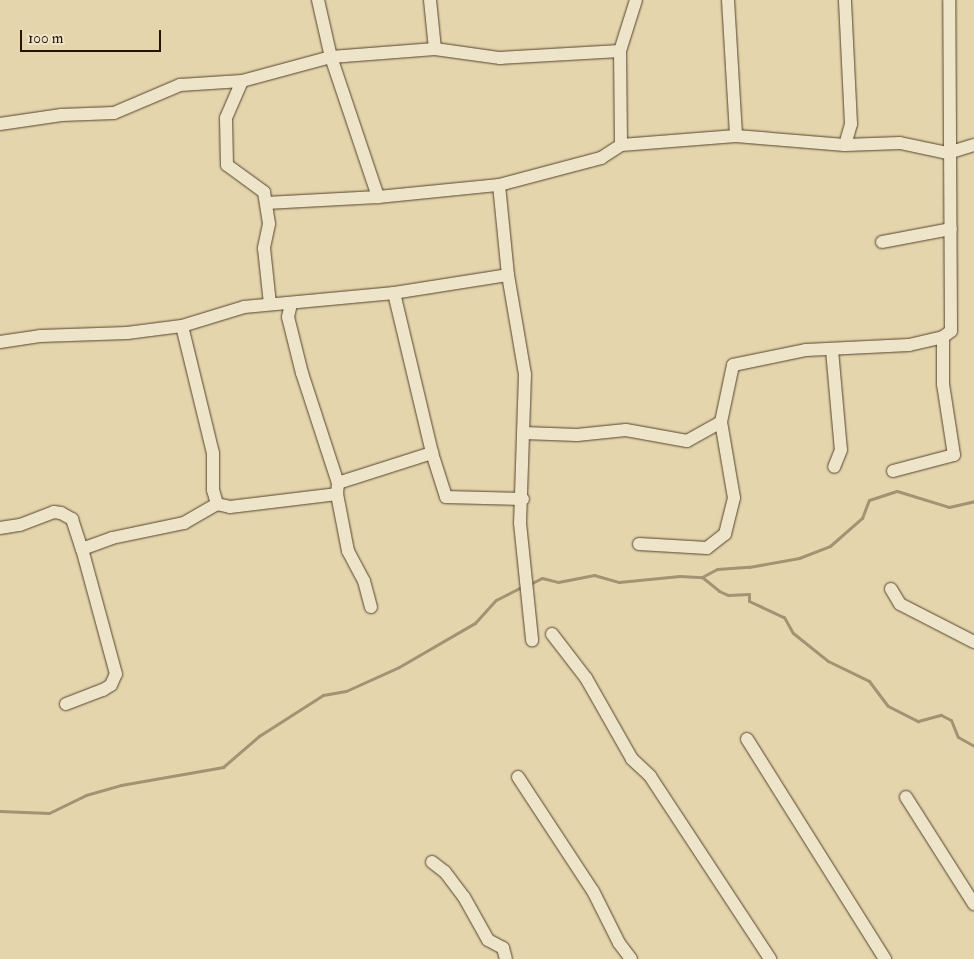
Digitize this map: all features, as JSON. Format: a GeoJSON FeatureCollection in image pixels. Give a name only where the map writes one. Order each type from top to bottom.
{"type":"FeatureCollection","features":[{"type":"Feature","properties":{"kind":"street"},"geometry":{"type":"LineString","coordinates":[[318,0],[331,57],[378,197]]}},
{"type":"Feature","properties":{"kind":"street"},"geometry":{"type":"LineString","coordinates":[[430,0],[435,49]]}},
{"type":"Feature","properties":{"kind":"street"},"geometry":{"type":"LineString","coordinates":[[621,145],[620,51],[636,0]]}},
{"type":"Feature","properties":{"kind":"street"},"geometry":{"type":"LineString","coordinates":[[728,0],[736,136]]}},
{"type":"Feature","properties":{"kind":"street"},"geometry":{"type":"LineString","coordinates":[[845,0],[851,124],[845,145]]}},
{"type":"Feature","properties":{"kind":"street"},"geometry":{"type":"LineString","coordinates":[[638,544],[707,548],[725,534],[734,498],[721,422],[733,365],[806,350],[909,345],[943,337],[951,331],[951,229],[948,153],[949,0]]}},
{"type":"Feature","properties":{"kind":"street"},"geometry":{"type":"LineString","coordinates":[[0,124],[61,115],[114,112],[180,85],[242,81],[331,57],[435,49],[500,58],[620,51]]}},
{"type":"Feature","properties":{"kind":"street"},"geometry":{"type":"LineString","coordinates":[[242,81],[226,118],[227,164],[264,192],[270,224],[264,248],[270,304]]}},
{"type":"Feature","properties":{"kind":"street"},"geometry":{"type":"LineString","coordinates":[[266,203],[378,197],[499,185],[601,158],[621,145],[736,136],[845,145],[900,143],[948,153],[974,145]]}},
{"type":"Feature","properties":{"kind":"street"},"geometry":{"type":"LineString","coordinates":[[499,185],[508,275],[525,374],[520,523],[532,640]]}},
{"type":"Feature","properties":{"kind":"street"},"geometry":{"type":"LineString","coordinates":[[882,242],[951,229]]}},
{"type":"Feature","properties":{"kind":"street"},"geometry":{"type":"LineString","coordinates":[[0,342],[40,336],[127,333],[182,326],[244,307],[394,293],[508,275]]}},
{"type":"Feature","properties":{"kind":"street"},"geometry":{"type":"LineString","coordinates":[[394,293],[432,453],[446,497],[522,499]]}},
{"type":"Feature","properties":{"kind":"street"},"geometry":{"type":"LineString","coordinates":[[291,304],[288,317],[302,373],[337,489],[348,551],[364,581],[371,607]]}},
{"type":"Feature","properties":{"kind":"street"},"geometry":{"type":"LineString","coordinates":[[182,326],[213,453],[213,490],[217,504]]}},
{"type":"Feature","properties":{"kind":"street"},"geometry":{"type":"LineString","coordinates":[[893,471],[954,455],[944,384],[943,337]]}},
{"type":"Feature","properties":{"kind":"street"},"geometry":{"type":"LineString","coordinates":[[832,350],[841,450],[834,467]]}},
{"type":"Feature","properties":{"kind":"street"},"geometry":{"type":"LineString","coordinates":[[524,433],[577,435],[626,430],[687,441],[721,422]]}},
{"type":"Feature","properties":{"kind":"street"},"geometry":{"type":"LineString","coordinates":[[82,550],[112,538],[184,523],[217,504],[230,508],[337,489],[432,453]]}},
{"type":"Feature","properties":{"kind":"street"},"geometry":{"type":"LineString","coordinates":[[0,528],[20,525],[54,512],[61,513],[72,519],[116,674],[111,685],[103,690],[66,704]]}},
{"type":"Feature","properties":{"kind":"street"},"geometry":{"type":"LineString","coordinates":[[891,589],[900,604],[974,642]]}},
{"type":"Feature","properties":{"kind":"street"},"geometry":{"type":"LineString","coordinates":[[552,634],[586,678],[632,759],[650,776],[770,959]]}},
{"type":"Feature","properties":{"kind":"street"},"geometry":{"type":"LineString","coordinates":[[747,739],[885,959]]}},
{"type":"Feature","properties":{"kind":"street"},"geometry":{"type":"LineString","coordinates":[[518,777],[593,891],[619,943],[631,959]]}},
{"type":"Feature","properties":{"kind":"street"},"geometry":{"type":"LineString","coordinates":[[906,797],[974,904]]}},
{"type":"Feature","properties":{"kind":"street"},"geometry":{"type":"LineString","coordinates":[[432,862],[445,872],[464,896],[488,940],[503,948],[506,959]]}},
{"type":"Feature","properties":{"kind":"waterway"},"geometry":{"type":"LineString","coordinates":[[530,584],[542,578],[558,582],[594,575],[619,582],[680,576],[702,577],[717,569],[749,567],[799,558],[830,546],[862,518],[869,500],[897,491],[949,507],[974,501]]}},
{"type":"Feature","properties":{"kind":"waterway"},"geometry":{"type":"LineString","coordinates":[[702,577],[719,591],[728,595],[749,594],[749,601],[784,617],[793,633],[828,661],[869,681],[888,706],[918,721],[941,715],[951,720],[958,737],[974,746]]}},
{"type":"Feature","properties":{"kind":"waterway"},"geometry":{"type":"LineString","coordinates":[[0,811],[49,813],[86,795],[121,785],[223,767],[259,736],[323,695],[346,691],[399,667],[475,623],[496,600],[524,586]]}}]}
